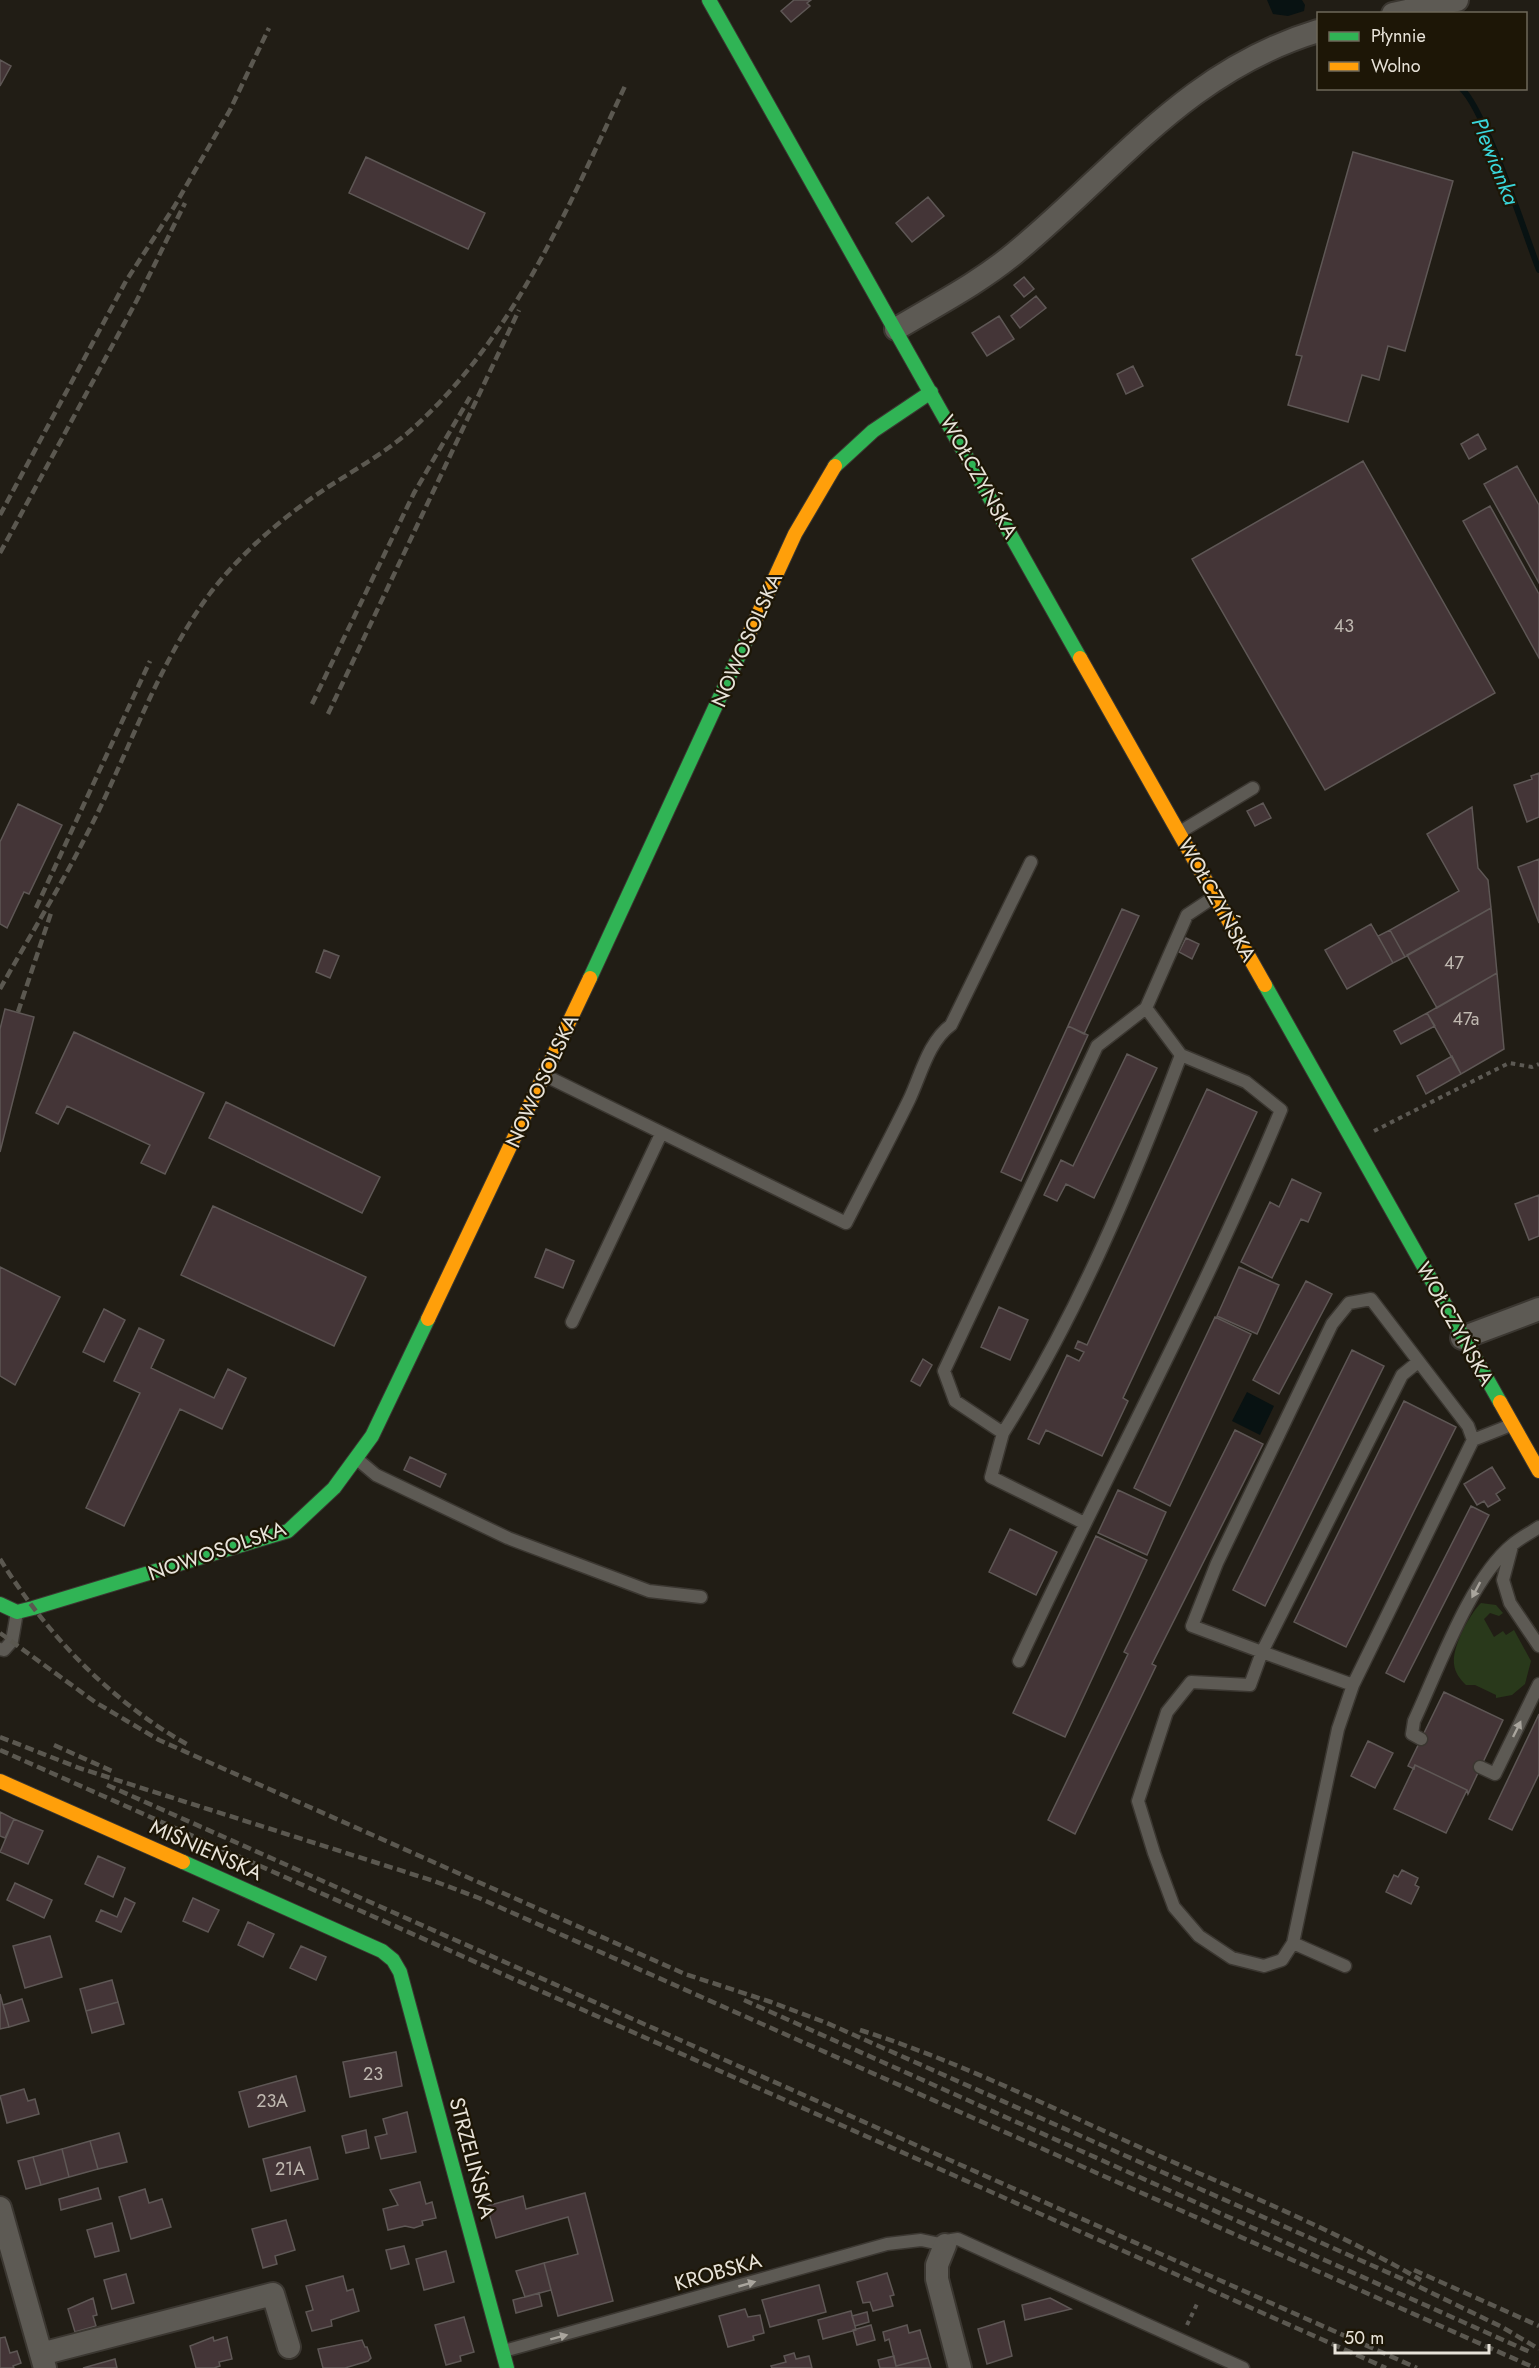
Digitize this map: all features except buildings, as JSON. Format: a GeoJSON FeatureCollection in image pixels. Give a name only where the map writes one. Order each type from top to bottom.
{"type":"FeatureCollection","features":[{"type":"Feature","properties":{"kind":"street","name":"WOŁCZYŃSKA"},"geometry":{"type":"LineString","coordinates":[[709,0],[1539,1471]]}},
{"type":"Feature","properties":{"kind":"street"},"geometry":{"type":"LineString","coordinates":[[1402,12],[1457,0]]}},
{"type":"Feature","properties":{"kind":"street"},"geometry":{"type":"LineString","coordinates":[[896,329],[980,278],[1013,254],[1149,130],[1199,88],[1252,56],[1317,31]]}},
{"type":"Feature","properties":{"kind":"street","name":"NOWOSOLSKA"},"geometry":{"type":"LineString","coordinates":[[17,1612],[288,1531],[334,1488],[372,1436],[545,1076],[795,534],[817,494],[842,458],[854,446],[932,392]]}},
{"type":"Feature","properties":{"kind":"street"},"geometry":{"type":"LineString","coordinates":[[1462,1338],[1536,1310]]}},
{"type":"Feature","properties":{"kind":"street"},"geometry":{"type":"LineString","coordinates":[[0,1604],[17,1612]]}},
{"type":"Feature","properties":{"kind":"street","name":"MIŚNIEŃSKA"},"geometry":{"type":"LineString","coordinates":[[0,1781],[382,1951],[393,1960]]}},
{"type":"Feature","properties":{"kind":"street","name":"STRZELIŃSKA"},"geometry":{"type":"LineString","coordinates":[[393,1960],[400,1972],[507,2368]]}},
{"type":"Feature","properties":{"kind":"street"},"geometry":{"type":"LineString","coordinates":[[0,2208],[4,2242],[43,2361],[273,2294],[289,2348]]}},
{"type":"Feature","properties":{"kind":"street"},"geometry":{"type":"LineString","coordinates":[[945,2245],[937,2265],[937,2279],[960,2368]]}},
{"type":"Feature","properties":{"kind":"lane"},"geometry":{"type":"LineString","coordinates":[[1179,832],[1253,788]]}},
{"type":"Feature","properties":{"kind":"lane"},"geometry":{"type":"LineString","coordinates":[[545,1076],[846,1223],[910,1098],[930,1052],[940,1033],[951,1025],[1031,862]]}},
{"type":"Feature","properties":{"kind":"lane"},"geometry":{"type":"LineString","coordinates":[[1004,1433],[955,1401],[944,1371],[1097,1046],[1146,1008],[1187,915],[1215,896]]}},
{"type":"Feature","properties":{"kind":"lane"},"geometry":{"type":"LineString","coordinates":[[1019,1661],[1084,1523],[1145,1408],[1246,1193],[1281,1110],[1246,1082],[1180,1055],[1146,1008]]}},
{"type":"Feature","properties":{"kind":"lane"},"geometry":{"type":"LineString","coordinates":[[1084,1523],[991,1477],[1004,1433],[1043,1370],[1128,1191],[1180,1055]]}},
{"type":"Feature","properties":{"kind":"lane"},"geometry":{"type":"LineString","coordinates":[[572,1322],[661,1134]]}},
{"type":"Feature","properties":{"kind":"lane"},"geometry":{"type":"LineString","coordinates":[[1353,1685],[1192,1626],[1217,1563],[1332,1324],[1349,1303],[1371,1299],[1468,1426],[1473,1440]]}},
{"type":"Feature","properties":{"kind":"lane"},"geometry":{"type":"LineString","coordinates":[[1418,1362],[1402,1375],[1262,1652],[1250,1685],[1191,1682],[1167,1712],[1138,1801],[1173,1907],[1199,1936],[1232,1958],[1264,1966],[1282,1960],[1293,1943],[1338,1729],[1353,1685],[1473,1440],[1511,1425]]}},
{"type":"Feature","properties":{"kind":"lane"},"geometry":{"type":"LineString","coordinates":[[356,1458],[376,1475],[508,1538],[649,1591],[701,1597]]}},
{"type":"Feature","properties":{"kind":"lane"},"geometry":{"type":"LineString","coordinates":[[1421,1739],[1412,1734],[1414,1721],[1477,1587],[1491,1566],[1512,1544],[1539,1527]]}},
{"type":"Feature","properties":{"kind":"lane"},"geometry":{"type":"LineString","coordinates":[[1512,1544],[1503,1580],[1505,1588],[1510,1604],[1539,1646]]}},
{"type":"Feature","properties":{"kind":"lane"},"geometry":{"type":"LineString","coordinates":[[0,1649],[4,1650],[12,1641],[17,1612]]}},
{"type":"Feature","properties":{"kind":"lane"},"geometry":{"type":"LineString","coordinates":[[1480,1767],[1496,1774],[1539,1684]]}},
{"type":"Feature","properties":{"kind":"lane"},"geometry":{"type":"LineString","coordinates":[[1293,1943],[1345,1966]]}},
{"type":"Feature","properties":{"kind":"lane","name":"KROBSKA"},"geometry":{"type":"LineString","coordinates":[[503,2351],[887,2244],[921,2240],[945,2245],[951,2240],[958,2239],[1243,2368]]}},
{"type":"Feature","properties":{"kind":"path"},"geometry":{"type":"LineString","coordinates":[[1352,1141],[1509,1063],[1532,1067],[1539,1064]]}},
{"type":"Feature","properties":{"kind":"path"},"geometry":{"type":"LineString","coordinates":[[1184,2332],[1197,2304]]}},
{"type":"Feature","properties":{"kind":"green space"},"geometry":{"type":"Polygon","coordinates":[[[1481,1603],[1496,1605],[1503,1613],[1499,1616],[1490,1613],[1484,1619],[1494,1637],[1503,1631],[1506,1635],[1514,1630],[1531,1661],[1525,1684],[1512,1695],[1496,1698],[1496,1695],[1475,1685],[1466,1685],[1455,1670],[1454,1657],[1458,1640],[1481,1603]]]}},
{"type":"Feature","properties":{"kind":"shaded area"},"geometry":{"type":"Polygon","coordinates":[[[1267,0],[1302,0],[1305,5],[1304,11],[1288,16],[1273,14],[1267,0]]]}},
{"type":"Feature","properties":{"kind":"shaded area"},"geometry":{"type":"Polygon","coordinates":[[[1247,1392],[1274,1406],[1260,1435],[1232,1421],[1247,1392]]]}},
{"type":"Feature","properties":{"kind":"waterway","name":"Plewianka"},"geometry":{"type":"LineString","coordinates":[[1463,90],[1471,100],[1493,145],[1539,270]]}},
{"type":"Feature","properties":{"kind":"railway"},"geometry":{"type":"LineString","coordinates":[[0,515],[126,281],[174,207],[230,110],[269,28]]}},
{"type":"Feature","properties":{"kind":"railway"},"geometry":{"type":"LineString","coordinates":[[0,989],[88,832],[159,679],[192,620],[211,592],[250,548],[280,522],[411,430],[448,393],[480,354],[536,268],[583,177],[626,84]]}},
{"type":"Feature","properties":{"kind":"railway"},"geometry":{"type":"LineString","coordinates":[[0,553],[137,300],[185,203]]}},
{"type":"Feature","properties":{"kind":"railway"},"geometry":{"type":"LineString","coordinates":[[328,714],[519,310]]}},
{"type":"Feature","properties":{"kind":"railway"},"geometry":{"type":"LineString","coordinates":[[312,704],[414,493],[470,397]]}},
{"type":"Feature","properties":{"kind":"railway"},"geometry":{"type":"LineString","coordinates":[[36,908],[150,661]]}},
{"type":"Feature","properties":{"kind":"railway"},"geometry":{"type":"LineString","coordinates":[[18,1012],[52,910]]}},
{"type":"Feature","properties":{"kind":"railway"},"geometry":{"type":"LineString","coordinates":[[0,1559],[38,1614],[83,1664],[134,1709],[190,1746]]}},
{"type":"Feature","properties":{"kind":"railway"},"geometry":{"type":"LineString","coordinates":[[0,1633],[95,1702],[159,1740],[685,1974],[827,2023],[1407,2281],[1502,2327],[1539,2349]]}},
{"type":"Feature","properties":{"kind":"railway"},"geometry":{"type":"LineString","coordinates":[[0,1737],[79,1768],[434,1881],[479,1898],[1535,2368]]}},
{"type":"Feature","properties":{"kind":"railway"},"geometry":{"type":"LineString","coordinates":[[54,1745],[114,1772]]}},
{"type":"Feature","properties":{"kind":"railway"},"geometry":{"type":"LineString","coordinates":[[0,1750],[1386,2368]]}},
{"type":"Feature","properties":{"kind":"railway"},"geometry":{"type":"LineString","coordinates":[[107,1785],[1417,2368]]}},
{"type":"Feature","properties":{"kind":"railway"},"geometry":{"type":"LineString","coordinates":[[744,2000],[1530,2352]]}},
{"type":"Feature","properties":{"kind":"railway"},"geometry":{"type":"LineString","coordinates":[[860,2030],[897,2042],[1005,2086],[1320,2227],[1421,2280]]}},
{"type":"Feature","properties":{"kind":"railway"},"geometry":{"type":"LineString","coordinates":[[1414,2270],[1539,2326]]}},
{"type":"Feature","properties":{"kind":"traffic: fast"},"geometry":{"type":"LineString","coordinates":[[709,0],[1080,658]]}},
{"type":"Feature","properties":{"kind":"traffic: fast"},"geometry":{"type":"LineString","coordinates":[[835,466],[873,431],[931,392]]}},
{"type":"Feature","properties":{"kind":"traffic: fast"},"geometry":{"type":"LineString","coordinates":[[590,978],[748,636]]}},
{"type":"Feature","properties":{"kind":"traffic: fast"},"geometry":{"type":"LineString","coordinates":[[1265,985],[1500,1402]]}},
{"type":"Feature","properties":{"kind":"traffic: fast"},"geometry":{"type":"LineString","coordinates":[[0,1604],[17,1612],[33,1608],[288,1531],[334,1488],[372,1436],[428,1319]]}},
{"type":"Feature","properties":{"kind":"traffic: fast"},"geometry":{"type":"LineString","coordinates":[[183,1862],[382,1951],[393,1960],[400,1972],[507,2368]]}},
{"type":"Feature","properties":{"kind":"traffic: slow"},"geometry":{"type":"LineString","coordinates":[[748,636],[795,534],[835,466]]}},
{"type":"Feature","properties":{"kind":"traffic: slow"},"geometry":{"type":"LineString","coordinates":[[1080,658],[1265,985]]}},
{"type":"Feature","properties":{"kind":"traffic: slow"},"geometry":{"type":"LineString","coordinates":[[428,1319],[590,978]]}},
{"type":"Feature","properties":{"kind":"traffic: slow"},"geometry":{"type":"LineString","coordinates":[[1500,1402],[1539,1471]]}},
{"type":"Feature","properties":{"kind":"traffic: slow"},"geometry":{"type":"LineString","coordinates":[[0,1781],[183,1862]]}}]}
